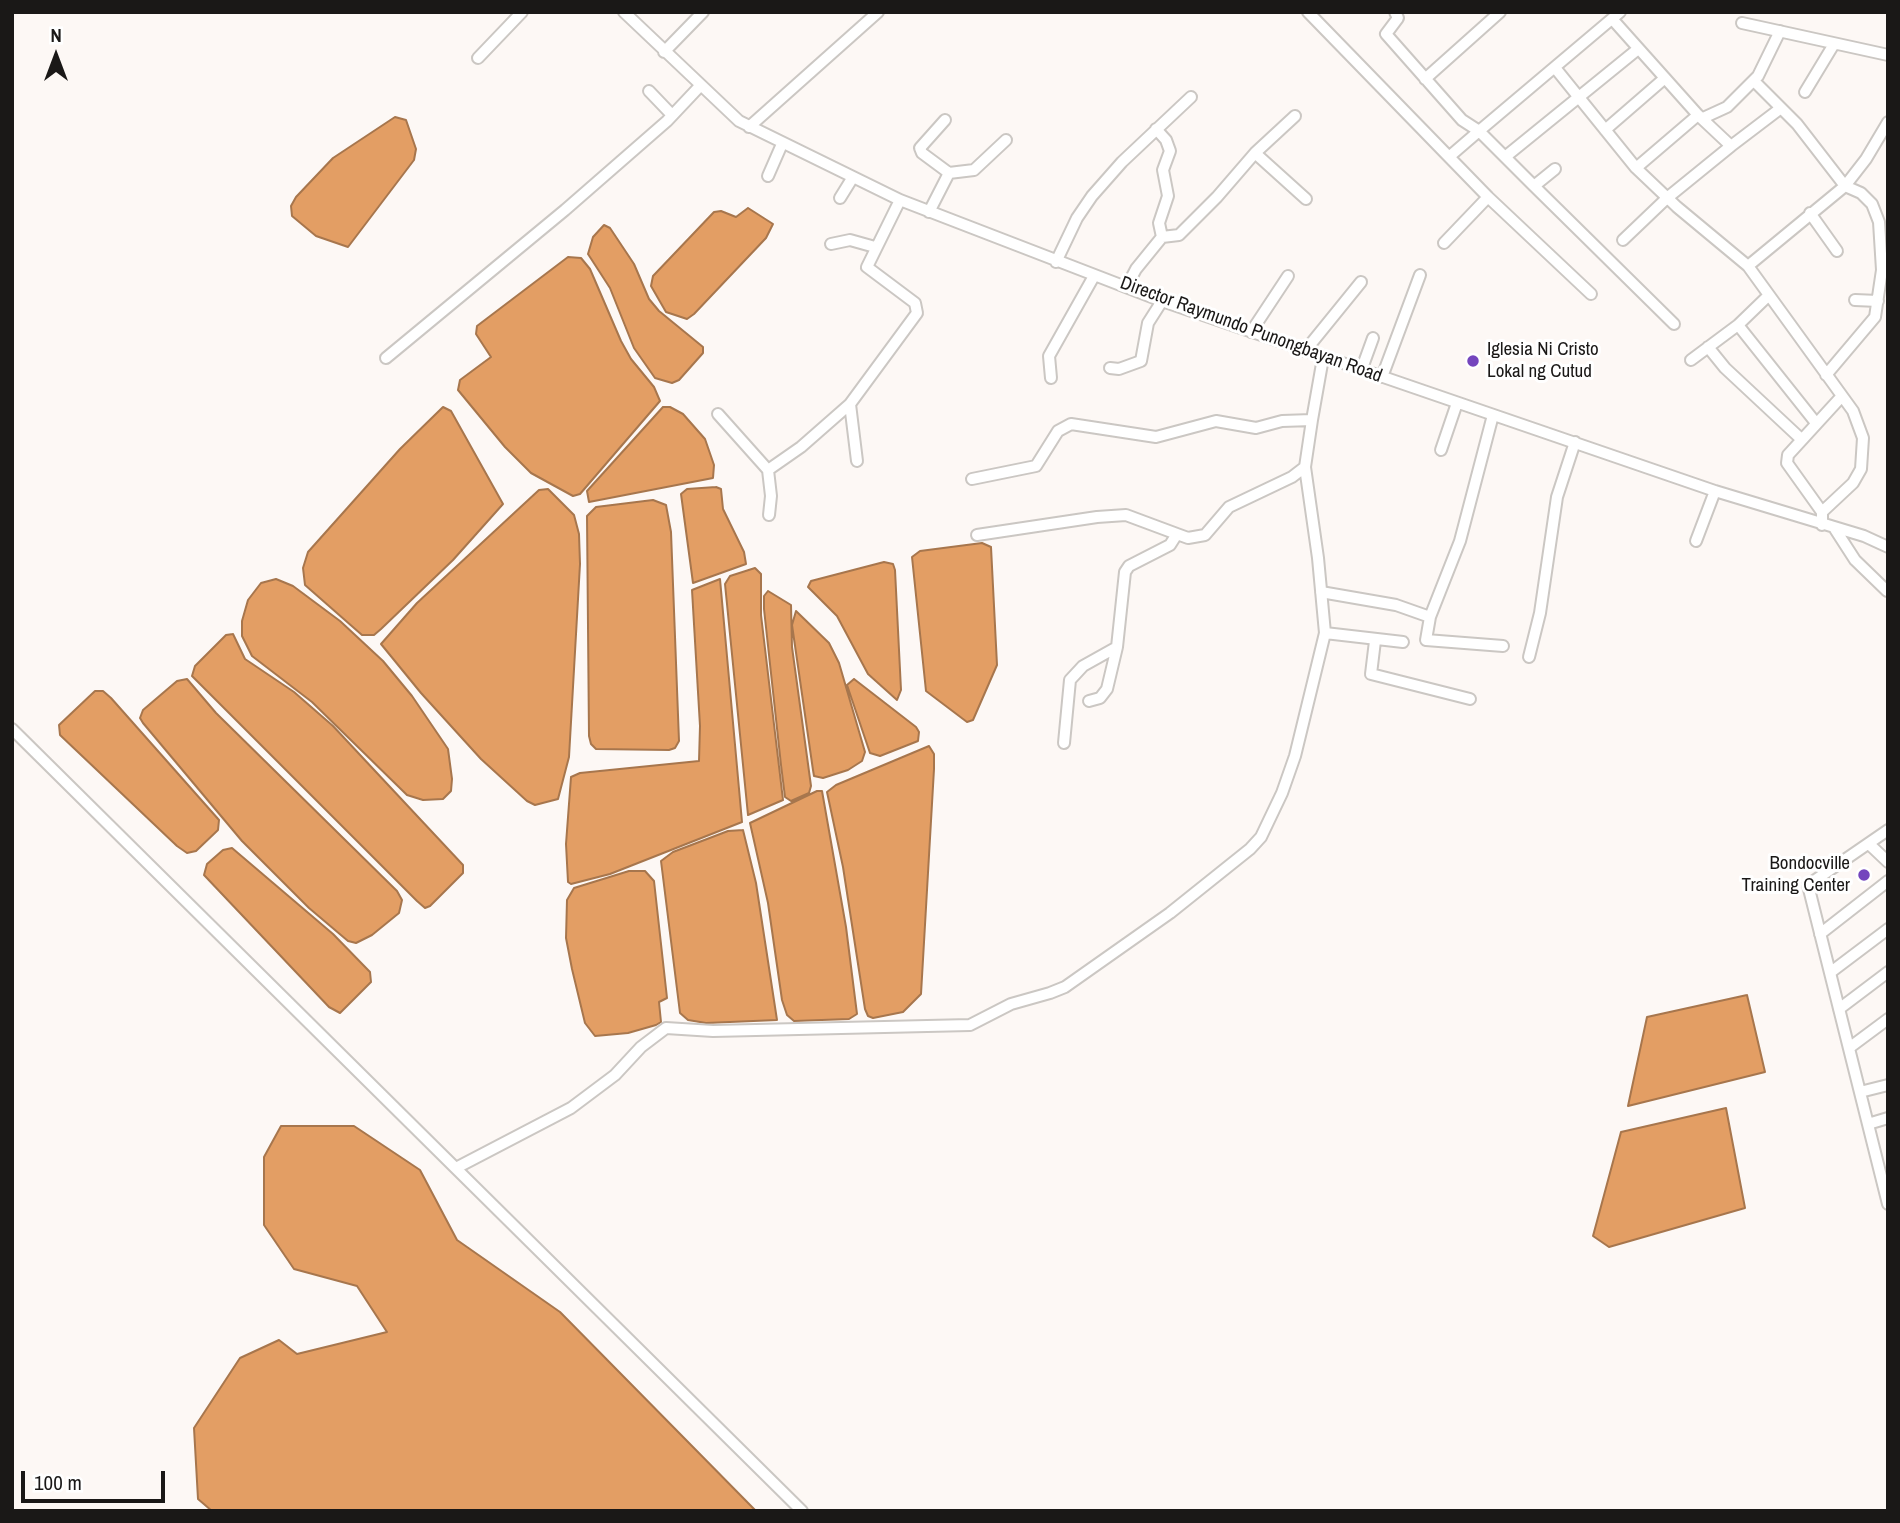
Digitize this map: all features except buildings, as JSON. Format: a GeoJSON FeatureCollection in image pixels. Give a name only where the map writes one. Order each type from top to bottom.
{"type":"FeatureCollection","features":[{"type":"Feature","properties":{"kind":"street"},"geometry":{"type":"LineString","coordinates":[[478,58],[522,12]]}},
{"type":"Feature","properties":{"kind":"street","name":"Director Raymundo Punongbayan Road"},"geometry":{"type":"LineString","coordinates":[[624,12],[700,86],[749,127],[900,200],[1056,262],[1127,286],[1162,302],[1715,491],[1888,547]]}},
{"type":"Feature","properties":{"kind":"street"},"geometry":{"type":"LineString","coordinates":[[664,52],[703,12]]}},
{"type":"Feature","properties":{"kind":"street"},"geometry":{"type":"LineString","coordinates":[[749,127],[878,12]]}},
{"type":"Feature","properties":{"kind":"street"},"geometry":{"type":"LineString","coordinates":[[1308,12],[1488,197],[1591,294]]}},
{"type":"Feature","properties":{"kind":"street"},"geometry":{"type":"LineString","coordinates":[[1395,12],[1398,18],[1386,34],[1425,79],[1462,120],[1479,131],[1505,156],[1674,324]]}},
{"type":"Feature","properties":{"kind":"street"},"geometry":{"type":"LineString","coordinates":[[1425,79],[1500,12]]}},
{"type":"Feature","properties":{"kind":"street"},"geometry":{"type":"LineString","coordinates":[[1450,156],[1617,16],[1638,49],[1700,117],[1731,146]]}},
{"type":"Feature","properties":{"kind":"street"},"geometry":{"type":"LineString","coordinates":[[1742,23],[1888,55]]}},
{"type":"Feature","properties":{"kind":"street"},"geometry":{"type":"LineString","coordinates":[[1636,168],[1700,117],[1727,107],[1754,81],[1780,31]]}},
{"type":"Feature","properties":{"kind":"street"},"geometry":{"type":"LineString","coordinates":[[1805,92],[1834,44]]}},
{"type":"Feature","properties":{"kind":"street"},"geometry":{"type":"LineString","coordinates":[[1505,156],[1638,49]]}},
{"type":"Feature","properties":{"kind":"street"},"geometry":{"type":"LineString","coordinates":[[1556,69],[1636,168],[1667,198],[1748,266],[1853,411],[1863,435],[1861,469],[1853,483],[1822,512]]}},
{"type":"Feature","properties":{"kind":"street"},"geometry":{"type":"LineString","coordinates":[[1605,130],[1665,78]]}},
{"type":"Feature","properties":{"kind":"street"},"geometry":{"type":"LineString","coordinates":[[1754,81],[1781,108],[1845,186],[1861,193],[1872,204],[1879,222],[1885,249],[1875,317],[1826,375]]}},
{"type":"Feature","properties":{"kind":"street"},"geometry":{"type":"LineString","coordinates":[[386,358],[565,210],[672,115],[700,86]]}},
{"type":"Feature","properties":{"kind":"street"},"geometry":{"type":"LineString","coordinates":[[649,91],[672,115]]}},
{"type":"Feature","properties":{"kind":"street"},"geometry":{"type":"LineString","coordinates":[[1056,262],[1077,218],[1092,196],[1156,129],[1191,97]]}},
{"type":"Feature","properties":{"kind":"street"},"geometry":{"type":"LineString","coordinates":[[1623,240],[1667,198],[1781,108]]}},
{"type":"Feature","properties":{"kind":"street"},"geometry":{"type":"LineString","coordinates":[[1127,286],[1136,269],[1162,237],[1178,235],[1217,197],[1255,153],[1295,116]]}},
{"type":"Feature","properties":{"kind":"street"},"geometry":{"type":"LineString","coordinates":[[945,120],[920,148],[922,153],[949,173],[974,170],[1006,140]]}},
{"type":"Feature","properties":{"kind":"street"},"geometry":{"type":"LineString","coordinates":[[1748,266],[1845,186],[1866,159],[1887,123]]}},
{"type":"Feature","properties":{"kind":"street"},"geometry":{"type":"LineString","coordinates":[[1156,129],[1166,140],[1170,151],[1163,170],[1168,196],[1159,223],[1162,237]]}},
{"type":"Feature","properties":{"kind":"street"},"geometry":{"type":"LineString","coordinates":[[768,176],[782,144]]}},
{"type":"Feature","properties":{"kind":"street"},"geometry":{"type":"LineString","coordinates":[[1255,153],[1306,199]]}},
{"type":"Feature","properties":{"kind":"street"},"geometry":{"type":"LineString","coordinates":[[1534,187],[1555,169]]}},
{"type":"Feature","properties":{"kind":"street"},"geometry":{"type":"LineString","coordinates":[[929,212],[949,173]]}},
{"type":"Feature","properties":{"kind":"street"},"geometry":{"type":"LineString","coordinates":[[840,198],[853,177]]}},
{"type":"Feature","properties":{"kind":"street"},"geometry":{"type":"LineString","coordinates":[[1444,243],[1488,197]]}},
{"type":"Feature","properties":{"kind":"street"},"geometry":{"type":"LineString","coordinates":[[768,470],[800,447],[850,404],[917,313],[915,303],[866,265],[900,200]]}},
{"type":"Feature","properties":{"kind":"street"},"geometry":{"type":"LineString","coordinates":[[1810,213],[1837,251]]}},
{"type":"Feature","properties":{"kind":"street"},"geometry":{"type":"LineString","coordinates":[[831,244],[849,240],[875,247]]}},
{"type":"Feature","properties":{"kind":"street"},"geometry":{"type":"LineString","coordinates":[[1382,377],[1420,275]]}},
{"type":"Feature","properties":{"kind":"street"},"geometry":{"type":"LineString","coordinates":[[1051,378],[1049,356],[1094,276]]}},
{"type":"Feature","properties":{"kind":"street"},"geometry":{"type":"LineString","coordinates":[[1251,332],[1288,276]]}},
{"type":"Feature","properties":{"kind":"street"},"geometry":{"type":"LineString","coordinates":[[1305,351],[1361,282]]}},
{"type":"Feature","properties":{"kind":"street"},"geometry":{"type":"LineString","coordinates":[[1691,360],[1738,325],[1768,296]]}},
{"type":"Feature","properties":{"kind":"street"},"geometry":{"type":"LineString","coordinates":[[1855,300],[1878,301]]}},
{"type":"Feature","properties":{"kind":"street"},"geometry":{"type":"LineString","coordinates":[[1110,368],[1119,369],[1141,361],[1148,323],[1162,302]]}},
{"type":"Feature","properties":{"kind":"street"},"geometry":{"type":"LineString","coordinates":[[1875,317],[1888,318]]}},
{"type":"Feature","properties":{"kind":"street"},"geometry":{"type":"LineString","coordinates":[[1738,325],[1816,423]]}},
{"type":"Feature","properties":{"kind":"street"},"geometry":{"type":"LineString","coordinates":[[1361,370],[1373,338]]}},
{"type":"Feature","properties":{"kind":"street"},"geometry":{"type":"LineString","coordinates":[[1708,346],[1725,368],[1800,438]]}},
{"type":"Feature","properties":{"kind":"street"},"geometry":{"type":"LineString","coordinates":[[456,1168],[571,1108],[615,1075],[641,1047],[666,1028],[713,1031],[970,1025],[1011,1004],[1065,987],[1170,913],[1250,849],[1268,823],[1295,756],[1325,633],[1305,467],[1323,358]]}},
{"type":"Feature","properties":{"kind":"street"},"geometry":{"type":"LineString","coordinates":[[1822,525],[1822,512],[1787,463],[1792,447],[1842,396]]}},
{"type":"Feature","properties":{"kind":"street"},"geometry":{"type":"LineString","coordinates":[[1441,450],[1457,403]]}},
{"type":"Feature","properties":{"kind":"street"},"geometry":{"type":"LineString","coordinates":[[850,404],[857,461]]}},
{"type":"Feature","properties":{"kind":"street"},"geometry":{"type":"LineString","coordinates":[[718,414],[768,470],[771,496],[769,515]]}},
{"type":"Feature","properties":{"kind":"street"},"geometry":{"type":"LineString","coordinates":[[1493,415],[1460,541],[1430,617],[1426,640],[1503,646]]}},
{"type":"Feature","properties":{"kind":"street"},"geometry":{"type":"LineString","coordinates":[[972,479],[1036,466],[1058,431],[1071,424],[1156,437],[1216,421],[1256,428],[1282,421],[1312,420]]}},
{"type":"Feature","properties":{"kind":"street"},"geometry":{"type":"LineString","coordinates":[[1529,657],[1540,613],[1558,497],[1575,442]]}},
{"type":"Feature","properties":{"kind":"street"},"geometry":{"type":"LineString","coordinates":[[977,535],[1126,515],[1188,538],[1205,535],[1228,507],[1292,477],[1305,467]]}},
{"type":"Feature","properties":{"kind":"street"},"geometry":{"type":"LineString","coordinates":[[1696,541],[1715,491]]}},
{"type":"Feature","properties":{"kind":"street"},"geometry":{"type":"LineString","coordinates":[[1835,529],[1855,560],[1887,591]]}},
{"type":"Feature","properties":{"kind":"street"},"geometry":{"type":"LineString","coordinates":[[1089,701],[1100,698],[1107,689],[1116,647],[1125,572],[1129,566],[1170,545],[1177,534]]}},
{"type":"Feature","properties":{"kind":"street"},"geometry":{"type":"LineString","coordinates":[[1321,592],[1396,605],[1430,617]]}},
{"type":"Feature","properties":{"kind":"street"},"geometry":{"type":"LineString","coordinates":[[1325,633],[1375,641],[1403,642]]}},
{"type":"Feature","properties":{"kind":"street"},"geometry":{"type":"LineString","coordinates":[[1375,641],[1371,674],[1470,699]]}},
{"type":"Feature","properties":{"kind":"street"},"geometry":{"type":"LineString","coordinates":[[1064,743],[1066,698],[1070,680],[1083,666],[1116,647]]}},
{"type":"Feature","properties":{"kind":"street"},"geometry":{"type":"LineString","coordinates":[[12,729],[802,1511]]}},
{"type":"Feature","properties":{"kind":"street"},"geometry":{"type":"LineString","coordinates":[[1888,830],[1808,885],[1888,1204]]}},
{"type":"Feature","properties":{"kind":"street"},"geometry":{"type":"LineString","coordinates":[[1870,844],[1888,862]]}},
{"type":"Feature","properties":{"kind":"street"},"geometry":{"type":"LineString","coordinates":[[1821,934],[1888,881]]}},
{"type":"Feature","properties":{"kind":"street"},"geometry":{"type":"LineString","coordinates":[[1830,972],[1888,929]]}},
{"type":"Feature","properties":{"kind":"street"},"geometry":{"type":"LineString","coordinates":[[1839,1009],[1888,972]]}},
{"type":"Feature","properties":{"kind":"street"},"geometry":{"type":"LineString","coordinates":[[1849,1048],[1888,1019]]}},
{"type":"Feature","properties":{"kind":"street"},"geometry":{"type":"LineString","coordinates":[[1860,1092],[1888,1085]]}},
{"type":"Feature","properties":{"kind":"street"},"geometry":{"type":"LineString","coordinates":[[1868,1124],[1888,1118]]}},
{"type":"Feature","properties":{"kind":"street"},"geometry":{"type":"LineString","coordinates":[[1876,1156],[1888,1153]]}},
{"type":"Feature","properties":{"kind":"shaded area"},"geometry":{"type":"Polygon","coordinates":[[[395,117],[406,120],[416,149],[414,160],[348,247],[316,236],[292,216],[291,206],[296,197],[333,158],[395,117]]]}},
{"type":"Feature","properties":{"kind":"shaded area"},"geometry":{"type":"Polygon","coordinates":[[[748,208],[773,224],[766,238],[694,314],[687,319],[666,312],[651,286],[653,276],[714,212],[721,211],[736,217],[748,208]]]}},
{"type":"Feature","properties":{"kind":"shaded area"},"geometry":{"type":"Polygon","coordinates":[[[604,225],[610,228],[634,264],[649,299],[659,311],[703,347],[703,353],[679,380],[672,383],[655,378],[634,348],[610,288],[588,254],[593,237],[604,225]]]}},
{"type":"Feature","properties":{"kind":"shaded area"},"geometry":{"type":"Polygon","coordinates":[[[568,257],[581,258],[590,269],[621,341],[631,359],[654,387],[660,401],[580,494],[573,496],[531,473],[505,447],[458,390],[460,380],[491,357],[476,334],[477,326],[568,257]]]}},
{"type":"Feature","properties":{"kind":"shaded area"},"geometry":{"type":"Polygon","coordinates":[[[443,407],[451,411],[503,504],[453,560],[381,629],[374,635],[362,635],[305,585],[303,568],[308,552],[400,449],[443,407]]]}},
{"type":"Feature","properties":{"kind":"shaded area"},"geometry":{"type":"Polygon","coordinates":[[[663,407],[670,407],[683,414],[705,439],[714,465],[713,478],[589,502],[587,491],[663,407]]]}},
{"type":"Feature","properties":{"kind":"shaded area"},"geometry":{"type":"Polygon","coordinates":[[[548,489],[574,515],[579,534],[580,564],[569,757],[558,799],[535,805],[527,801],[481,759],[381,644],[417,603],[539,490],[548,489]]]}},
{"type":"Feature","properties":{"kind":"shaded area"},"geometry":{"type":"Polygon","coordinates":[[[687,489],[721,489],[723,509],[744,552],[746,564],[693,583],[681,494],[687,489]]]}},
{"type":"Feature","properties":{"kind":"shaded area"},"geometry":{"type":"Polygon","coordinates":[[[653,500],[666,505],[671,532],[679,741],[675,748],[669,750],[596,749],[589,736],[587,516],[596,507],[653,500]]]}},
{"type":"Feature","properties":{"kind":"shaded area"},"geometry":{"type":"Polygon","coordinates":[[[982,543],[991,547],[997,665],[973,720],[967,722],[926,691],[912,557],[920,551],[982,543]]]}},
{"type":"Feature","properties":{"kind":"shaded area"},"geometry":{"type":"Polygon","coordinates":[[[884,562],[893,564],[895,570],[901,690],[897,700],[868,674],[837,616],[808,587],[811,581],[884,562]]]}},
{"type":"Feature","properties":{"kind":"shaded area"},"geometry":{"type":"Polygon","coordinates":[[[755,568],[761,574],[761,615],[783,800],[748,815],[725,584],[730,576],[755,568]]]}},
{"type":"Feature","properties":{"kind":"shaded area"},"geometry":{"type":"Polygon","coordinates":[[[276,579],[293,586],[340,621],[383,661],[412,696],[448,749],[451,791],[443,799],[423,800],[407,795],[312,702],[252,656],[242,636],[242,621],[248,600],[261,583],[276,579]]]}},
{"type":"Feature","properties":{"kind":"shaded area"},"geometry":{"type":"Polygon","coordinates":[[[720,579],[742,822],[610,874],[571,884],[568,882],[566,844],[571,777],[580,773],[699,761],[700,726],[692,590],[720,579]]]}},
{"type":"Feature","properties":{"kind":"shaded area"},"geometry":{"type":"Polygon","coordinates":[[[768,591],[791,605],[792,647],[811,786],[809,793],[791,801],[785,797],[781,765],[764,609],[764,596],[768,591]]]}},
{"type":"Feature","properties":{"kind":"shaded area"},"geometry":{"type":"Polygon","coordinates":[[[796,611],[829,643],[839,663],[865,752],[862,761],[848,770],[823,778],[814,776],[813,770],[792,625],[796,611]]]}},
{"type":"Feature","properties":{"kind":"shaded area"},"geometry":{"type":"Polygon","coordinates":[[[233,634],[245,659],[294,692],[333,726],[463,865],[463,873],[430,906],[425,908],[417,901],[192,676],[195,666],[226,635],[233,634]]]}},
{"type":"Feature","properties":{"kind":"shaded area"},"geometry":{"type":"Polygon","coordinates":[[[187,679],[216,713],[397,891],[402,900],[399,913],[372,935],[356,943],[348,941],[309,908],[242,841],[143,723],[140,718],[143,710],[177,681],[187,679]]]}},
{"type":"Feature","properties":{"kind":"shaded area"},"geometry":{"type":"Polygon","coordinates":[[[854,679],[916,727],[919,732],[918,741],[880,756],[870,753],[847,685],[854,679]]]}},
{"type":"Feature","properties":{"kind":"shaded area"},"geometry":{"type":"Polygon","coordinates":[[[95,691],[103,691],[111,698],[219,820],[218,830],[196,851],[187,853],[177,846],[60,735],[59,725],[95,691]]]}},
{"type":"Feature","properties":{"kind":"shaded area"},"geometry":{"type":"Polygon","coordinates":[[[929,746],[934,754],[934,769],[921,994],[903,1012],[873,1018],[868,1016],[865,1009],[843,867],[827,792],[836,785],[929,746]]]}},
{"type":"Feature","properties":{"kind":"shaded area"},"geometry":{"type":"Polygon","coordinates":[[[822,791],[846,927],[857,1014],[849,1019],[794,1021],[787,1015],[782,1000],[768,903],[750,823],[822,791]]]}},
{"type":"Feature","properties":{"kind":"shaded area"},"geometry":{"type":"Polygon","coordinates":[[[743,830],[756,883],[777,1020],[706,1023],[688,1020],[680,1013],[661,861],[673,852],[728,831],[743,830]]]}},
{"type":"Feature","properties":{"kind":"shaded area"},"geometry":{"type":"Polygon","coordinates":[[[232,848],[333,934],[370,972],[371,982],[340,1013],[329,1007],[204,875],[207,864],[223,850],[232,848]]]}},
{"type":"Feature","properties":{"kind":"shaded area"},"geometry":{"type":"Polygon","coordinates":[[[629,871],[645,871],[654,881],[667,998],[659,1002],[661,1022],[656,1025],[628,1033],[595,1036],[585,1023],[572,969],[566,938],[567,900],[574,888],[629,871]]]}},
{"type":"Feature","properties":{"kind":"shaded area"},"geometry":{"type":"Polygon","coordinates":[[[1747,995],[1765,1072],[1628,1106],[1647,1017],[1747,995]]]}},
{"type":"Feature","properties":{"kind":"shaded area"},"geometry":{"type":"Polygon","coordinates":[[[1726,1108],[1745,1208],[1609,1247],[1593,1236],[1621,1132],[1726,1108]]]}},
{"type":"Feature","properties":{"kind":"shaded area"},"geometry":{"type":"Polygon","coordinates":[[[281,1126],[354,1126],[420,1170],[457,1240],[560,1312],[756,1511],[212,1511],[198,1499],[194,1428],[240,1358],[279,1340],[297,1354],[387,1332],[357,1286],[294,1269],[264,1225],[264,1157],[281,1126]]]}},
{"type":"Feature","properties":{"kind":"place","name":"Iglesia Ni Cristo Lokal ng Cutud"},"geometry":{"type":"Point","coordinates":[1473,361]}},
{"type":"Feature","properties":{"kind":"place","name":"Bondocville Training Center"},"geometry":{"type":"Point","coordinates":[1864,875]}}]}
